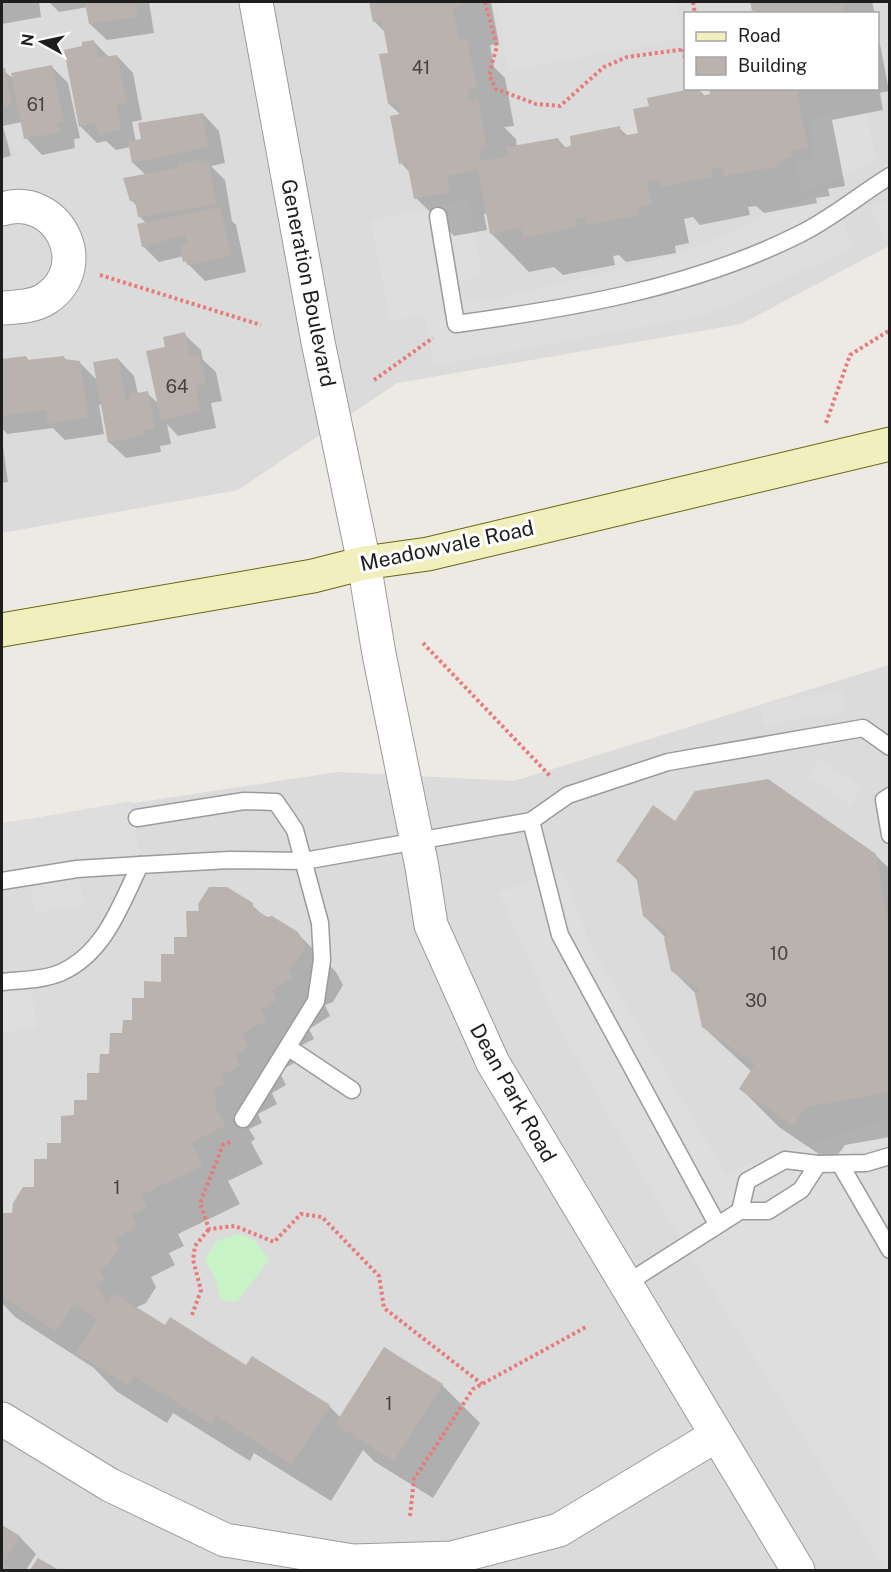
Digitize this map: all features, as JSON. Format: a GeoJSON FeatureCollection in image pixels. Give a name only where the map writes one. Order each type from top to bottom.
{"type":"FeatureCollection","features":[{"type":"Feature","properties":{"kind":"main road","name":"Meadowvale Road"},"geometry":{"type":"LineString","coordinates":[[2,630],[313,576],[364,563],[428,555],[890,444]]}},
{"type":"Feature","properties":{"kind":"street","name":"Generation Boulevard"},"geometry":{"type":"LineString","coordinates":[[256,2],[318,342],[364,563]]}},
{"type":"Feature","properties":{"kind":"street"},"geometry":{"type":"LineString","coordinates":[[2,209],[12,206],[30,207],[46,214],[58,225],[67,240],[67,265],[57,288],[46,298],[32,304],[2,308]]}},
{"type":"Feature","properties":{"kind":"street","name":"Dean Park Road"},"geometry":{"type":"LineString","coordinates":[[364,563],[379,654],[417,841],[431,925],[459,992],[493,1063],[624,1286],[798,1570]]}},
{"type":"Feature","properties":{"kind":"street"},"geometry":{"type":"LineString","coordinates":[[2,1419],[110,1485],[225,1540],[353,1561],[452,1558],[559,1530],[715,1436]]}},
{"type":"Feature","properties":{"kind":"lane"},"geometry":{"type":"LineString","coordinates":[[438,216],[456,322],[532,314],[587,304],[712,269],[799,235],[890,176]]}},
{"type":"Feature","properties":{"kind":"lane"},"geometry":{"type":"LineString","coordinates":[[2,881],[77,869],[229,860],[304,861],[531,821],[568,795],[668,762],[863,728],[890,747]]}},
{"type":"Feature","properties":{"kind":"lane"},"geometry":{"type":"LineString","coordinates":[[890,796],[884,800],[890,835]]}},
{"type":"Feature","properties":{"kind":"lane"},"geometry":{"type":"LineString","coordinates":[[137,818],[244,801],[276,802],[295,830],[320,923],[322,960],[316,1001],[243,1119]]}},
{"type":"Feature","properties":{"kind":"lane"},"geometry":{"type":"LineString","coordinates":[[531,821],[560,935],[717,1224]]}},
{"type":"Feature","properties":{"kind":"lane"},"geometry":{"type":"LineString","coordinates":[[2,982],[60,973],[89,956],[108,931],[140,865]]}},
{"type":"Feature","properties":{"kind":"lane"},"geometry":{"type":"LineString","coordinates":[[289,1048],[352,1090]]}},
{"type":"Feature","properties":{"kind":"lane"},"geometry":{"type":"LineString","coordinates":[[740,1211],[747,1181],[785,1160],[840,1164],[866,1163],[890,1156]]}},
{"type":"Feature","properties":{"kind":"lane"},"geometry":{"type":"LineString","coordinates":[[624,1286],[740,1211],[768,1211],[801,1190],[818,1164]]}},
{"type":"Feature","properties":{"kind":"lane"},"geometry":{"type":"LineString","coordinates":[[840,1164],[890,1250]]}},
{"type":"Feature","properties":{"kind":"path"},"geometry":{"type":"LineString","coordinates":[[485,2],[497,46],[489,75],[496,89],[536,104],[560,106],[604,67],[627,57],[684,49]]}},
{"type":"Feature","properties":{"kind":"path"},"geometry":{"type":"LineString","coordinates":[[67,265],[261,325]]}},
{"type":"Feature","properties":{"kind":"path"},"geometry":{"type":"LineString","coordinates":[[374,380],[456,322]]}},
{"type":"Feature","properties":{"kind":"path"},"geometry":{"type":"LineString","coordinates":[[813,461],[850,355],[890,330]]}},
{"type":"Feature","properties":{"kind":"path"},"geometry":{"type":"LineString","coordinates":[[423,643],[568,795]]}},
{"type":"Feature","properties":{"kind":"path"},"geometry":{"type":"LineString","coordinates":[[209,1229],[200,1203],[224,1145],[233,1140]]}},
{"type":"Feature","properties":{"kind":"path"},"geometry":{"type":"LineString","coordinates":[[192,1315],[201,1290],[193,1260],[195,1246],[209,1229],[235,1226],[274,1242],[301,1214],[322,1217],[380,1276],[384,1308],[482,1384]]}},
{"type":"Feature","properties":{"kind":"path"},"geometry":{"type":"LineString","coordinates":[[410,1516],[414,1479],[473,1389],[586,1327]]}},
{"type":"Feature","properties":{"kind":"shaded area"},"geometry":{"type":"Polygon","coordinates":[[[2,2],[889,2],[889,246],[741,324],[397,383],[238,490],[2,533],[2,2]]]}},
{"type":"Feature","properties":{"kind":"shaded area"},"geometry":{"type":"Polygon","coordinates":[[[497,2],[676,2],[683,38],[508,71],[497,2]]]}},
{"type":"Feature","properties":{"kind":"shaded area"},"geometry":{"type":"Polygon","coordinates":[[[846,109],[849,116],[867,112],[876,161],[801,194],[796,163],[814,158],[810,119],[846,109]]]}},
{"type":"Feature","properties":{"kind":"shaded area"},"geometry":{"type":"Polygon","coordinates":[[[832,187],[853,248],[706,315],[434,366],[425,315],[390,321],[371,221],[469,199],[482,276],[456,282],[461,293],[472,300],[486,301],[681,254],[832,187]]]}},
{"type":"Feature","properties":{"kind":"shaded area"},"geometry":{"type":"Polygon","coordinates":[[[889,199],[889,238],[884,240],[870,208],[889,199]]]}},
{"type":"Feature","properties":{"kind":"shaded area"},"geometry":{"type":"Polygon","coordinates":[[[889,665],[889,1570],[2,1570],[2,823],[338,772],[514,781],[889,665]]]}},
{"type":"Feature","properties":{"kind":"shaded area"},"geometry":{"type":"Polygon","coordinates":[[[842,690],[845,712],[763,725],[760,704],[842,690]]]}},
{"type":"Feature","properties":{"kind":"shaded area"},"geometry":{"type":"Polygon","coordinates":[[[819,758],[862,787],[851,805],[807,777],[819,758]]]}},
{"type":"Feature","properties":{"kind":"shaded area"},"geometry":{"type":"Polygon","coordinates":[[[131,801],[140,856],[77,867],[84,905],[35,913],[29,877],[2,882],[2,824],[131,801]]]}},
{"type":"Feature","properties":{"kind":"shaded area"},"geometry":{"type":"Polygon","coordinates":[[[561,868],[593,950],[725,1172],[889,1119],[889,1570],[886,1570],[654,1196],[560,1029],[499,893],[561,868]]]}},
{"type":"Feature","properties":{"kind":"shaded area"},"geometry":{"type":"Polygon","coordinates":[[[27,967],[37,1027],[2,1033],[2,971],[27,967]]]}},
{"type":"Feature","properties":{"kind":"green space"},"geometry":{"type":"Polygon","coordinates":[[[239,1234],[254,1240],[269,1259],[237,1302],[221,1300],[216,1280],[205,1260],[217,1241],[239,1234]]]}},
{"type":"Feature","properties":{"kind":"building"},"geometry":{"type":"Polygon","coordinates":[[[85,2],[136,2],[138,17],[89,24],[85,2]]]}},
{"type":"Feature","properties":{"kind":"building"},"geometry":{"type":"Polygon","coordinates":[[[369,2],[461,2],[462,6],[453,8],[459,39],[467,38],[477,88],[467,90],[469,101],[478,99],[487,148],[479,150],[481,161],[508,156],[506,147],[558,138],[561,148],[571,146],[570,136],[620,126],[622,136],[638,133],[633,109],[649,106],[647,98],[686,90],[700,90],[701,96],[710,94],[709,90],[796,90],[808,148],[791,151],[792,158],[779,161],[780,166],[724,176],[723,167],[711,169],[712,177],[661,187],[659,179],[647,181],[652,205],[637,208],[639,215],[587,225],[586,217],[576,218],[577,227],[523,238],[521,228],[490,234],[478,170],[447,176],[450,192],[414,199],[407,162],[399,164],[390,116],[400,114],[398,103],[388,104],[379,54],[388,53],[382,21],[373,22],[369,2]]]}},
{"type":"Feature","properties":{"kind":"building"},"geometry":{"type":"Polygon","coordinates":[[[750,2],[833,2],[834,6],[843,4],[845,12],[762,12],[762,10],[752,11],[750,2]]]}},
{"type":"Feature","properties":{"kind":"building"},"geometry":{"type":"Polygon","coordinates":[[[94,40],[98,58],[117,55],[127,103],[116,105],[121,130],[98,134],[96,123],[79,127],[64,50],[82,46],[82,42],[94,40]]]}},
{"type":"Feature","properties":{"kind":"building"},"geometry":{"type":"Polygon","coordinates":[[[52,65],[64,122],[58,123],[60,132],[24,139],[11,73],[52,65]]]}},
{"type":"Feature","properties":{"kind":"building"},"geometry":{"type":"Polygon","coordinates":[[[2,68],[5,68],[12,105],[2,107],[2,68]]]}},
{"type":"Feature","properties":{"kind":"building"},"geometry":{"type":"Polygon","coordinates":[[[203,113],[208,147],[132,163],[128,141],[141,139],[138,123],[203,113]]]}},
{"type":"Feature","properties":{"kind":"building"},"geometry":{"type":"Polygon","coordinates":[[[201,160],[201,164],[209,162],[216,204],[138,217],[135,200],[130,201],[123,178],[178,168],[177,164],[201,160]]]}},
{"type":"Feature","properties":{"kind":"building"},"geometry":{"type":"Polygon","coordinates":[[[220,207],[231,256],[187,265],[186,261],[183,262],[180,248],[182,244],[187,243],[185,235],[142,247],[137,224],[220,207]]]}},
{"type":"Feature","properties":{"kind":"building"},"geometry":{"type":"Polygon","coordinates":[[[185,332],[190,356],[200,355],[206,384],[195,386],[200,411],[161,420],[146,351],[165,347],[163,337],[185,332]]]}},
{"type":"Feature","properties":{"kind":"building"},"geometry":{"type":"Polygon","coordinates":[[[26,356],[27,360],[64,356],[64,359],[80,361],[88,418],[47,424],[46,410],[2,416],[2,359],[26,356]]]}},
{"type":"Feature","properties":{"kind":"building"},"geometry":{"type":"Polygon","coordinates":[[[118,358],[126,401],[129,401],[131,394],[148,391],[155,428],[144,430],[145,435],[108,443],[93,362],[118,358]]]}},
{"type":"Feature","properties":{"kind":"building"},"geometry":{"type":"Polygon","coordinates":[[[768,779],[876,854],[887,921],[890,920],[890,1092],[806,1107],[793,1126],[739,1089],[755,1064],[702,1027],[695,994],[700,989],[671,971],[664,938],[668,933],[643,916],[636,875],[616,861],[653,805],[675,821],[695,791],[768,779]]]}},
{"type":"Feature","properties":{"kind":"building"},"geometry":{"type":"Polygon","coordinates":[[[209,887],[227,887],[253,903],[253,908],[267,917],[272,916],[298,932],[306,946],[295,964],[288,967],[293,978],[272,990],[277,1000],[261,1009],[267,1020],[242,1033],[249,1047],[235,1055],[240,1066],[221,1076],[225,1084],[212,1090],[218,1101],[214,1104],[226,1125],[191,1143],[203,1166],[141,1195],[147,1208],[132,1215],[138,1226],[114,1239],[119,1248],[108,1265],[99,1269],[105,1279],[97,1284],[107,1304],[114,1293],[165,1325],[170,1317],[246,1365],[252,1356],[330,1405],[292,1465],[216,1416],[211,1424],[134,1376],[128,1386],[76,1353],[97,1319],[74,1304],[56,1332],[2,1296],[2,1213],[12,1213],[13,1203],[23,1187],[34,1187],[34,1159],[47,1159],[47,1143],[61,1143],[61,1116],[74,1115],[74,1100],[87,1100],[87,1073],[99,1073],[100,1054],[109,1054],[110,1033],[122,1033],[123,1020],[132,1020],[132,998],[144,998],[144,981],[161,982],[161,954],[174,954],[174,937],[187,937],[186,911],[199,911],[198,904],[209,887]]]}},
{"type":"Feature","properties":{"kind":"building"},"geometry":{"type":"Polygon","coordinates":[[[384,1347],[443,1384],[394,1461],[335,1424],[384,1347]]]}},
{"type":"Feature","properties":{"kind":"building"},"geometry":{"type":"Polygon","coordinates":[[[2,1525],[20,1536],[3,1564],[14,1570],[2,1570],[2,1525]]]}},
{"type":"Feature","properties":{"kind":"building"},"geometry":{"type":"Polygon","coordinates":[[[38,1558],[59,1570],[30,1570],[38,1558]]]}}]}
